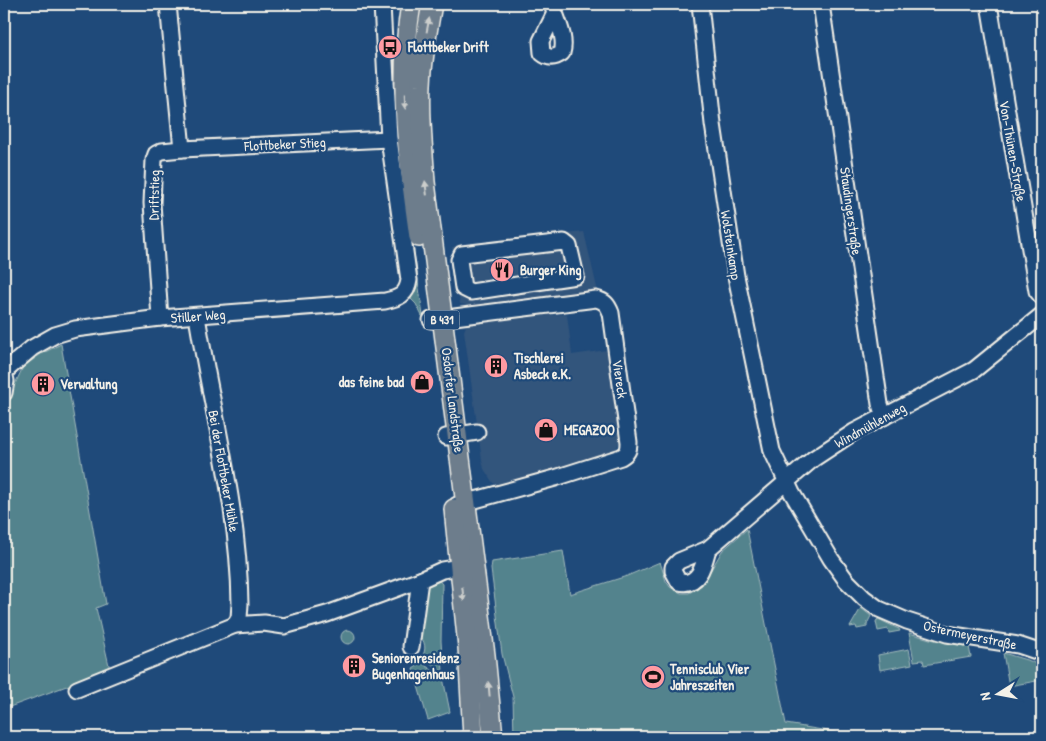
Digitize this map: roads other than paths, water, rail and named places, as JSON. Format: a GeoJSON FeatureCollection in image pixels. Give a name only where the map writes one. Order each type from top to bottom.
{"type":"FeatureCollection","features":[{"type":"Feature","properties":{"kind":"main road","name":"Osdorfer Landstraße"},"geometry":{"type":"LineString","coordinates":[[411,4],[406,43],[404,84],[406,132],[437,319],[460,504],[485,655],[493,737]]}},
{"type":"Feature","properties":{"kind":"main road","name":"Osdorfer Landstraße"},"geometry":{"type":"LineString","coordinates":[[432,4],[425,37],[421,85],[421,126],[425,182],[437,281],[437,319]]}},
{"type":"Feature","properties":{"kind":"main road","name":"Osdorfer Landstraße"},"geometry":{"type":"LineString","coordinates":[[460,504],[460,567],[468,647],[473,737]]}},
{"type":"Feature","properties":{"kind":"street"},"geometry":{"type":"LineString","coordinates":[[168,4],[182,149]]}},
{"type":"Feature","properties":{"kind":"street"},"geometry":{"type":"LineString","coordinates":[[382,4],[389,139]]}},
{"type":"Feature","properties":{"kind":"street","name":"Wolsteinkamp"},"geometry":{"type":"LineString","coordinates":[[700,4],[710,106],[736,276],[772,451],[786,482]]}},
{"type":"Feature","properties":{"kind":"street","name":"Staudingerstraße"},"geometry":{"type":"LineString","coordinates":[[821,4],[866,316],[880,404],[884,417]]}},
{"type":"Feature","properties":{"kind":"street","name":"Von-Thünen-Straße"},"geometry":{"type":"LineString","coordinates":[[988,4],[1037,292],[1042,297]]}},
{"type":"Feature","properties":{"kind":"street","name":"Flottbeker Stieg"},"geometry":{"type":"LineString","coordinates":[[182,149],[389,139]]}},
{"type":"Feature","properties":{"kind":"street","name":"Stiller Weg"},"geometry":{"type":"LineString","coordinates":[[4,393],[6,381],[4,372],[32,348],[55,335],[75,329],[160,318],[397,299],[403,295],[410,280],[389,139]]}},
{"type":"Feature","properties":{"kind":"street","name":"Driftstieg"},"geometry":{"type":"LineString","coordinates":[[160,318],[152,203],[154,160],[156,154],[162,151],[182,149]]}},
{"type":"Feature","properties":{"kind":"street"},"geometry":{"type":"LineString","coordinates":[[564,242],[569,246],[576,276],[471,292],[463,288],[461,278],[459,260],[462,254],[564,242]]}},
{"type":"Feature","properties":{"kind":"street"},"geometry":{"type":"LineString","coordinates":[[437,281],[461,278]]}},
{"type":"Feature","properties":{"kind":"street"},"geometry":{"type":"LineString","coordinates":[[530,282],[532,307]]}},
{"type":"Feature","properties":{"kind":"street","name":"Viereck"},"geometry":{"type":"LineString","coordinates":[[437,319],[596,299],[603,301],[611,313],[630,442],[629,449],[621,457],[528,481],[460,504]]}},
{"type":"Feature","properties":{"kind":"street","name":"Windmühlenweg"},"geometry":{"type":"LineString","coordinates":[[708,549],[786,482],[830,448],[854,432],[974,370],[1042,315]]}},
{"type":"Feature","properties":{"kind":"street","name":"Bei der Flottbeker Mühle"},"geometry":{"type":"LineString","coordinates":[[197,316],[234,517],[240,604],[239,618],[235,625]]}},
{"type":"Feature","properties":{"kind":"street"},"geometry":{"type":"LineString","coordinates":[[452,436],[477,432]]}},
{"type":"Feature","properties":{"kind":"street","name":"Ostermeyerstraße"},"geometry":{"type":"LineString","coordinates":[[786,482],[810,525],[846,580],[864,598],[879,609],[907,622],[947,634],[1018,645],[1042,653]]}},
{"type":"Feature","properties":{"kind":"street"},"geometry":{"type":"LineString","coordinates":[[77,689],[235,625],[264,623],[284,626],[327,614],[442,570],[460,567]]}},
{"type":"Feature","properties":{"kind":"street"},"geometry":{"type":"LineString","coordinates":[[411,647],[420,580]]}},
{"type":"Feature","properties":{"kind":"place","name":"Flottbeker Drift"},"geometry":{"type":"Point","coordinates":[390,47]}},
{"type":"Feature","properties":{"kind":"place","name":"Burger King"},"geometry":{"type":"Point","coordinates":[502,270]}},
{"type":"Feature","properties":{"kind":"place","name":"Tischlerei Asbeck e.K."},"geometry":{"type":"Point","coordinates":[496,366]}},
{"type":"Feature","properties":{"kind":"place","name":"das feine bad"},"geometry":{"type":"Point","coordinates":[422,382]}},
{"type":"Feature","properties":{"kind":"place","name":"Verwaltung"},"geometry":{"type":"Point","coordinates":[43,384]}},
{"type":"Feature","properties":{"kind":"place","name":"MEGAZOO"},"geometry":{"type":"Point","coordinates":[546,430]}},
{"type":"Feature","properties":{"kind":"place","name":"Seniorenresidenz Bugenhagenhaus"},"geometry":{"type":"Point","coordinates":[354,666]}},
{"type":"Feature","properties":{"kind":"place","name":"Tennisclub Vier Jahreszeiten"},"geometry":{"type":"Point","coordinates":[653,677]}}]}
